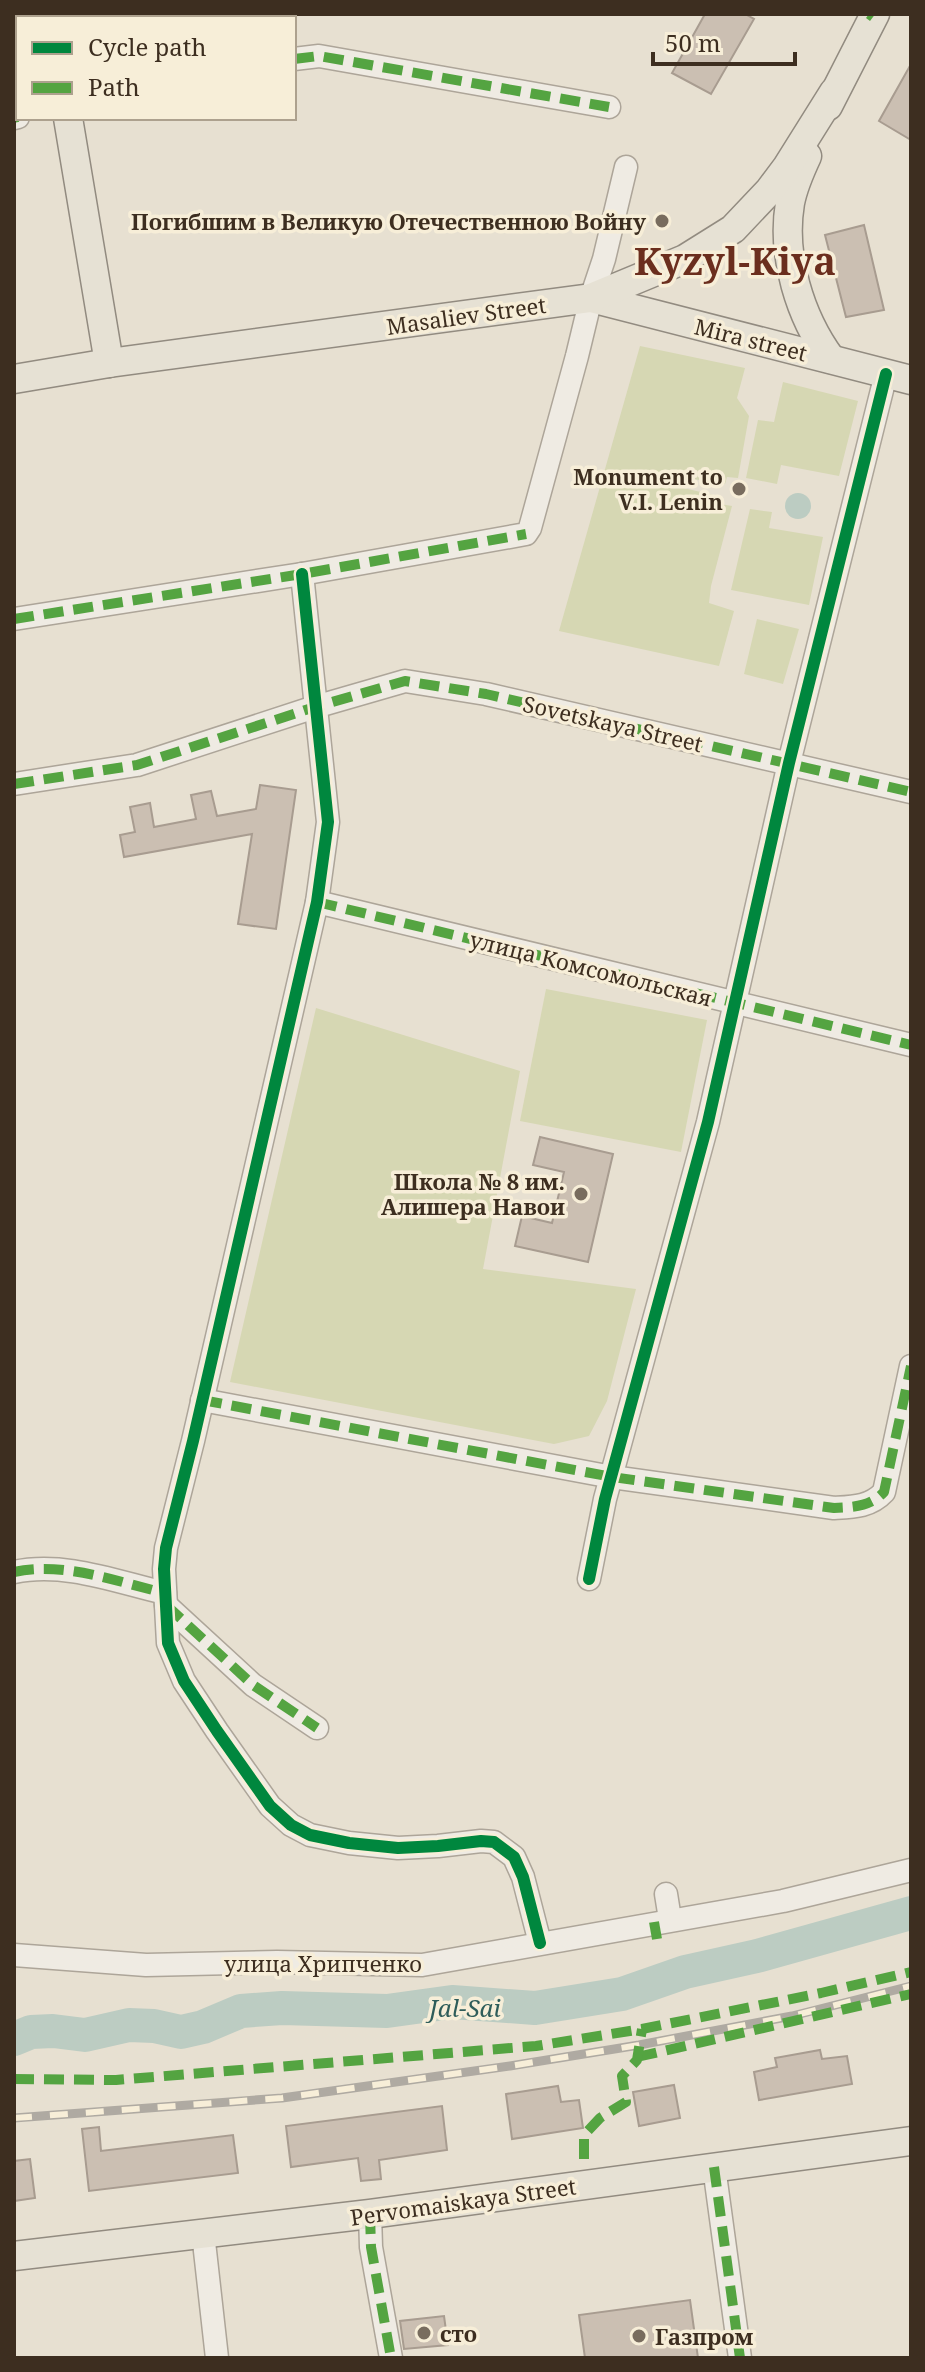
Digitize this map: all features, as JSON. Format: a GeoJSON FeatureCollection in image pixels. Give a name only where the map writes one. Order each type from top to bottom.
{"type":"FeatureCollection","features":[{"type":"Feature","properties":{"kind":"main road"},"geometry":{"type":"LineString","coordinates":[[831,359],[814,333],[790,255],[790,204],[797,178],[834,92],[872,15]]}},
{"type":"Feature","properties":{"kind":"main road","name":"Masaliev Street"},"geometry":{"type":"LineString","coordinates":[[14,379],[109,363],[591,298],[685,259],[733,229],[787,167],[834,92]]}},
{"type":"Feature","properties":{"kind":"main road"},"geometry":{"type":"LineString","coordinates":[[68,120],[109,363]]}},
{"type":"Feature","properties":{"kind":"main road","name":"Mira street"},"geometry":{"type":"LineString","coordinates":[[591,298],[898,377]]}},
{"type":"Feature","properties":{"kind":"main road","name":"Pervomaiskaya Street"},"geometry":{"type":"LineString","coordinates":[[14,2256],[370,2214],[911,2141]]}},
{"type":"Feature","properties":{"kind":"street"},"geometry":{"type":"LineString","coordinates":[[296,59],[319,56],[609,107]]}},
{"type":"Feature","properties":{"kind":"street"},"geometry":{"type":"LineString","coordinates":[[14,619],[302,574],[513,538],[529,532],[626,167]]}},
{"type":"Feature","properties":{"kind":"street"},"geometry":{"type":"LineString","coordinates":[[589,1579],[605,1499],[708,1122],[789,763],[898,377]]}},
{"type":"Feature","properties":{"kind":"street"},"geometry":{"type":"LineString","coordinates":[[302,574],[328,822],[317,902],[166,1548],[168,1643],[184,1681],[270,1806],[291,1825],[310,1835],[398,1848],[494,1842],[514,1857],[519,1867],[540,1943]]}},
{"type":"Feature","properties":{"kind":"street","name":"Sovetskaya Street"},"geometry":{"type":"LineString","coordinates":[[14,784],[137,765],[405,681],[486,694],[911,792]]}},
{"type":"Feature","properties":{"kind":"street","name":"улица Комсомольская"},"geometry":{"type":"LineString","coordinates":[[317,902],[911,1045]]}},
{"type":"Feature","properties":{"kind":"street"},"geometry":{"type":"LineString","coordinates":[[202,1400],[612,1477],[834,1508],[871,1503],[884,1492],[911,1366]]}},
{"type":"Feature","properties":{"kind":"street"},"geometry":{"type":"LineString","coordinates":[[14,1572],[33,1568],[69,1571],[166,1599],[253,1685],[317,1728]]}},
{"type":"Feature","properties":{"kind":"street","name":"улица Хрипченко"},"geometry":{"type":"LineString","coordinates":[[14,1955],[146,1965],[277,1962],[422,1965],[783,1901],[911,1870]]}},
{"type":"Feature","properties":{"kind":"street"},"geometry":{"type":"LineString","coordinates":[[666,1894],[670,1919]]}},
{"type":"Feature","properties":{"kind":"street"},"geometry":{"type":"LineString","coordinates":[[714,2167],[740,2358]]}},
{"type":"Feature","properties":{"kind":"street"},"geometry":{"type":"LineString","coordinates":[[370,2214],[371,2247],[391,2358]]}},
{"type":"Feature","properties":{"kind":"street"},"geometry":{"type":"LineString","coordinates":[[203,2233],[217,2358]]}},
{"type":"Feature","properties":{"kind":"green space"},"geometry":{"type":"Polygon","coordinates":[[[640,346],[745,368],[737,398],[749,416],[738,478],[727,477],[725,484],[661,474],[658,482],[722,497],[720,504],[732,506],[709,603],[734,611],[719,666],[559,631],[640,346]]]}},
{"type":"Feature","properties":{"kind":"green space"},"geometry":{"type":"Polygon","coordinates":[[[783,382],[858,401],[839,476],[781,465],[777,484],[746,478],[758,420],[774,422],[783,382]]]}},
{"type":"Feature","properties":{"kind":"green space"},"geometry":{"type":"Polygon","coordinates":[[[750,509],[772,512],[769,528],[823,537],[809,605],[731,590],[750,509]]]}},
{"type":"Feature","properties":{"kind":"green space"},"geometry":{"type":"Polygon","coordinates":[[[757,619],[799,629],[783,684],[744,674],[757,619]]]}},
{"type":"Feature","properties":{"kind":"green space"},"geometry":{"type":"Polygon","coordinates":[[[546,989],[707,1020],[681,1152],[520,1121],[546,989]]]}},
{"type":"Feature","properties":{"kind":"green space"},"geometry":{"type":"Polygon","coordinates":[[[316,1008],[520,1071],[483,1269],[636,1289],[607,1401],[589,1436],[554,1444],[230,1382],[316,1008]]]}},
{"type":"Feature","properties":{"kind":"shaded area"},"geometry":{"type":"Polygon","coordinates":[[[798,493],[807,497],[811,506],[807,515],[798,519],[789,515],[785,506],[789,497],[798,493]]]}},
{"type":"Feature","properties":{"kind":"building"},"geometry":{"type":"Polygon","coordinates":[[[705,14],[745,14],[754,19],[711,94],[672,73],[705,14]]]}},
{"type":"Feature","properties":{"kind":"building"},"geometry":{"type":"Polygon","coordinates":[[[911,64],[911,140],[879,121],[911,64]]]}},
{"type":"Feature","properties":{"kind":"building"},"geometry":{"type":"Polygon","coordinates":[[[864,225],[884,310],[846,317],[825,235],[864,225]]]}},
{"type":"Feature","properties":{"kind":"building"},"geometry":{"type":"Polygon","coordinates":[[[260,785],[296,790],[276,929],[238,924],[252,834],[124,857],[120,835],[135,832],[130,807],[150,803],[154,827],[196,819],[191,795],[211,791],[217,816],[256,809],[260,785]]]}},
{"type":"Feature","properties":{"kind":"building","name":"Школа № 8 им. Алишера Навои"},"geometry":{"type":"Polygon","coordinates":[[[540,1137],[613,1154],[588,1262],[515,1246],[522,1216],[552,1223],[564,1172],[533,1165],[540,1137]]]}},
{"type":"Feature","properties":{"kind":"building"},"geometry":{"type":"Polygon","coordinates":[[[820,2050],[822,2059],[847,2056],[852,2084],[759,2100],[754,2072],[777,2067],[775,2058],[820,2050]]]}},
{"type":"Feature","properties":{"kind":"building"},"geometry":{"type":"Polygon","coordinates":[[[674,2085],[680,2118],[639,2126],[633,2092],[674,2085]]]}},
{"type":"Feature","properties":{"kind":"building"},"geometry":{"type":"Polygon","coordinates":[[[558,2086],[561,2102],[579,2100],[583,2128],[512,2139],[506,2094],[558,2086]]]}},
{"type":"Feature","properties":{"kind":"building"},"geometry":{"type":"Polygon","coordinates":[[[442,2106],[447,2150],[379,2160],[381,2179],[361,2181],[358,2158],[291,2167],[286,2126],[442,2106]]]}},
{"type":"Feature","properties":{"kind":"building"},"geometry":{"type":"Polygon","coordinates":[[[99,2127],[101,2151],[233,2135],[238,2173],[89,2191],[82,2129],[99,2127]]]}},
{"type":"Feature","properties":{"kind":"building"},"geometry":{"type":"Polygon","coordinates":[[[30,2159],[35,2198],[14,2201],[14,2161],[30,2159]]]}},
{"type":"Feature","properties":{"kind":"building","name":"Газпром"},"geometry":{"type":"Polygon","coordinates":[[[690,2300],[698,2358],[585,2358],[579,2315],[690,2300]]]}},
{"type":"Feature","properties":{"kind":"building","name":"сто"},"geometry":{"type":"Polygon","coordinates":[[[444,2316],[448,2345],[404,2349],[400,2321],[444,2316]]]}},
{"type":"Feature","properties":{"kind":"waterway","name":"Jal-Sai"},"geometry":{"type":"LineString","coordinates":[[14,2039],[31,2032],[85,2035],[129,2025],[181,2032],[203,2027],[241,2011],[282,2008],[387,2011],[452,2002],[535,2008],[622,1994],[685,1972],[757,1956],[911,1913]]}},
{"type":"Feature","properties":{"kind":"railway"},"geometry":{"type":"LineString","coordinates":[[14,2118],[282,2098],[510,2066],[792,2016],[911,1986]]}},
{"type":"Feature","properties":{"kind":"marked path"},"geometry":{"type":"LineString","coordinates":[[869,14],[873,17]]}},
{"type":"Feature","properties":{"kind":"marked path"},"geometry":{"type":"LineString","coordinates":[[296,59],[319,56],[609,107]]}},
{"type":"Feature","properties":{"kind":"marked path"},"geometry":{"type":"LineString","coordinates":[[14,619],[302,574],[526,534]]}},
{"type":"Feature","properties":{"kind":"marked path"},"geometry":{"type":"LineString","coordinates":[[14,784],[137,765],[405,681],[486,694],[911,792]]}},
{"type":"Feature","properties":{"kind":"marked path"},"geometry":{"type":"LineString","coordinates":[[317,902],[911,1045]]}},
{"type":"Feature","properties":{"kind":"marked path"},"geometry":{"type":"LineString","coordinates":[[202,1400],[612,1477],[834,1508],[867,1503],[884,1492],[911,1366]]}},
{"type":"Feature","properties":{"kind":"marked path"},"geometry":{"type":"LineString","coordinates":[[14,1572],[33,1569],[71,1571],[165,1593]]}},
{"type":"Feature","properties":{"kind":"marked path"},"geometry":{"type":"LineString","coordinates":[[166,1605],[253,1685],[317,1728]]}},
{"type":"Feature","properties":{"kind":"marked path"},"geometry":{"type":"LineString","coordinates":[[654,1922],[657,1939]]}},
{"type":"Feature","properties":{"kind":"marked path"},"geometry":{"type":"LineString","coordinates":[[14,2079],[116,2080],[536,2046],[642,2029],[911,1972]]}},
{"type":"Feature","properties":{"kind":"marked path"},"geometry":{"type":"LineString","coordinates":[[637,2057],[911,1994]]}},
{"type":"Feature","properties":{"kind":"marked path"},"geometry":{"type":"LineString","coordinates":[[584,2159],[584,2135],[600,2118],[626,2102],[622,2076],[637,2060],[642,2029]]}},
{"type":"Feature","properties":{"kind":"marked path"},"geometry":{"type":"LineString","coordinates":[[714,2167],[740,2358]]}},
{"type":"Feature","properties":{"kind":"marked path"},"geometry":{"type":"LineString","coordinates":[[370,2214],[371,2247],[391,2358]]}},
{"type":"Feature","properties":{"kind":"cycle path"},"geometry":{"type":"LineString","coordinates":[[589,1579],[605,1499],[708,1122],[789,763],[886,374]]}},
{"type":"Feature","properties":{"kind":"cycle path"},"geometry":{"type":"LineString","coordinates":[[302,574],[328,822],[317,902],[166,1548],[164,1569],[168,1643],[184,1681],[217,1731],[270,1806],[291,1825],[310,1835],[398,1848],[494,1842],[514,1857],[523,1877],[540,1943]]}},
{"type":"Feature","properties":{"kind":"place","name":"Погибшим в Великую Отечественною Войну"},"geometry":{"type":"Point","coordinates":[662,221]}},
{"type":"Feature","properties":{"kind":"place","name":"Monument to V.I. Lenin"},"geometry":{"type":"Point","coordinates":[739,489]}},
{"type":"Feature","properties":{"kind":"place","name":"Школа № 8 им. Алишера Навои"},"geometry":{"type":"Point","coordinates":[581,1194]}},
{"type":"Feature","properties":{"kind":"place","name":"сто"},"geometry":{"type":"Point","coordinates":[424,2333]}},
{"type":"Feature","properties":{"kind":"place","name":"Газпром"},"geometry":{"type":"Point","coordinates":[639,2336]}},
{"type":"Feature","properties":{"kind":"district","name":"Kyzyl-Kiya"},"geometry":{"type":"Point","coordinates":[735,260]}}]}
